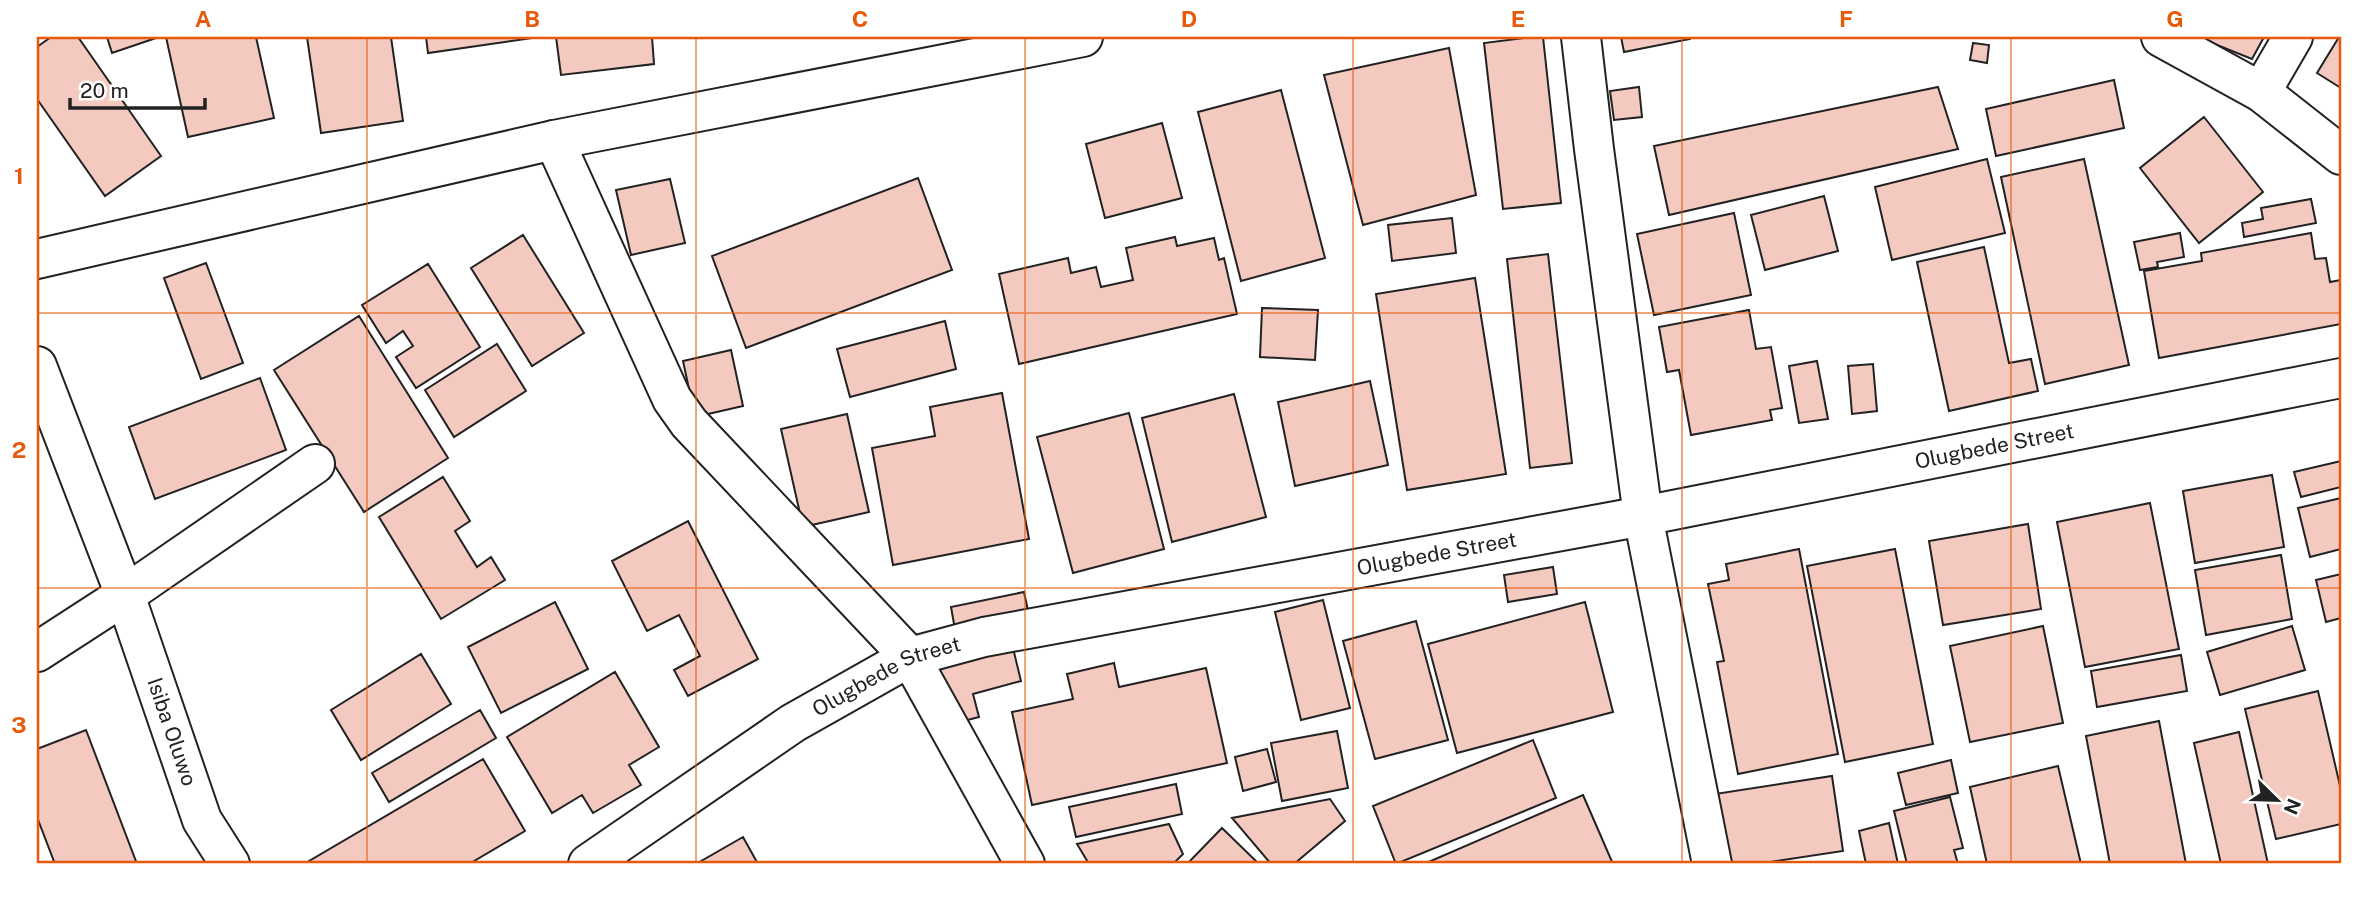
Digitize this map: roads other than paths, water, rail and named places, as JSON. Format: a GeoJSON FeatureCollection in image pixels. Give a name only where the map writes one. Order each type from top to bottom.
{"type":"FeatureCollection","features":[{"type":"Feature","properties":{"kind":"street"},"geometry":{"type":"LineString","coordinates":[[37,259],[554,140],[1083,37]]}},
{"type":"Feature","properties":{"kind":"street"},"geometry":{"type":"LineString","coordinates":[[1581,37],[1643,516],[1712,864]]}},
{"type":"Feature","properties":{"kind":"street"},"geometry":{"type":"LineString","coordinates":[[2161,37],[2261,92],[2341,155]]}},
{"type":"Feature","properties":{"kind":"street"},"geometry":{"type":"LineString","coordinates":[[2261,92],[2293,37]]}},
{"type":"Feature","properties":{"kind":"street"},"geometry":{"type":"LineString","coordinates":[[554,140],[672,399],[689,423],[910,657],[1025,864]]}},
{"type":"Feature","properties":{"kind":"street","name":"Isiba Oluwo"},"geometry":{"type":"LineString","coordinates":[[37,366],[125,595],[202,820],[230,864]]}},
{"type":"Feature","properties":{"kind":"street","name":"Olugbede Street"},"geometry":{"type":"LineString","coordinates":[[587,864],[793,723],[910,657],[984,637],[1643,516],[2341,378]]}},
{"type":"Feature","properties":{"kind":"street"},"geometry":{"type":"LineString","coordinates":[[37,652],[315,464]]}}]}
